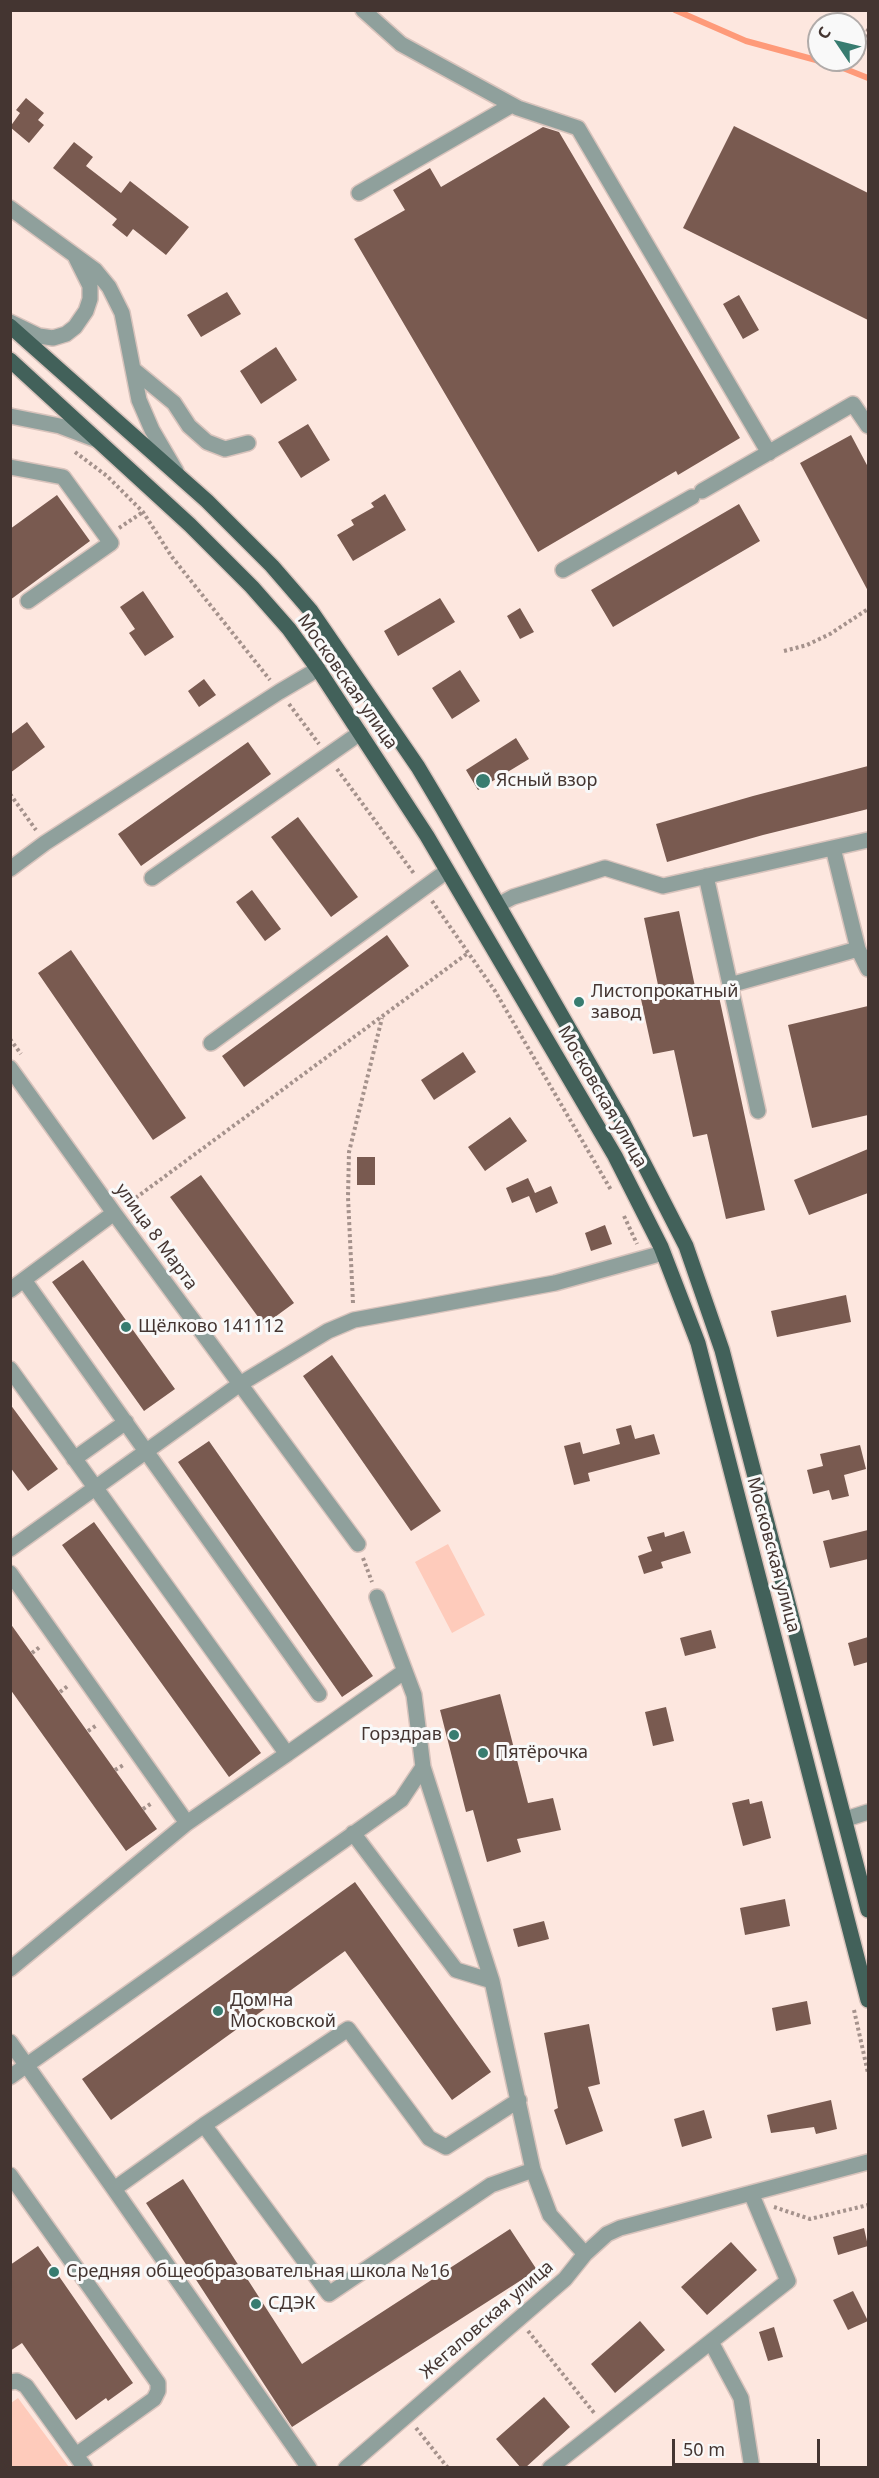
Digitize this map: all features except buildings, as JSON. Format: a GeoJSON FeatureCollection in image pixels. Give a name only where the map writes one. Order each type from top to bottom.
{"type":"FeatureCollection","features":[{"type":"Feature","properties":{"kind":"main road","name":"Московская улица"},"geometry":{"type":"LineString","coordinates":[[10,324],[176,471],[272,566],[311,611],[418,767],[622,1121],[686,1246],[722,1350],[868,1910]]}},
{"type":"Feature","properties":{"kind":"main road","name":"Московская улица"},"geometry":{"type":"LineString","coordinates":[[14,363],[190,525],[252,587],[289,629],[360,733],[447,871],[615,1156],[663,1253],[698,1343],[868,2000]]}},
{"type":"Feature","properties":{"kind":"street"},"geometry":{"type":"LineString","coordinates":[[363,10],[401,44],[512,105],[578,128],[769,453]]}},
{"type":"Feature","properties":{"kind":"street"},"geometry":{"type":"LineString","coordinates":[[358,192],[512,105]]}},
{"type":"Feature","properties":{"kind":"street"},"geometry":{"type":"LineString","coordinates":[[10,208],[71,251],[103,278],[117,300],[122,313],[144,415],[176,471]]}},
{"type":"Feature","properties":{"kind":"street"},"geometry":{"type":"LineString","coordinates":[[10,324],[39,336],[53,338],[66,334],[75,327],[86,311],[90,299],[90,286],[71,251]]}},
{"type":"Feature","properties":{"kind":"street"},"geometry":{"type":"LineString","coordinates":[[134,370],[174,403],[189,426],[207,442],[225,449],[248,443]]}},
{"type":"Feature","properties":{"kind":"street"},"geometry":{"type":"LineString","coordinates":[[563,570],[853,404],[868,426]]}},
{"type":"Feature","properties":{"kind":"street"},"geometry":{"type":"LineString","coordinates":[[10,416],[60,426],[100,442]]}},
{"type":"Feature","properties":{"kind":"street"},"geometry":{"type":"LineString","coordinates":[[10,467],[63,477],[111,543],[28,601]]}},
{"type":"Feature","properties":{"kind":"street"},"geometry":{"type":"LineString","coordinates":[[10,868],[45,843],[318,669]]}},
{"type":"Feature","properties":{"kind":"street"},"geometry":{"type":"LineString","coordinates":[[152,878],[360,733]]}},
{"type":"Feature","properties":{"kind":"street"},"geometry":{"type":"LineString","coordinates":[[498,905],[513,897],[605,868],[663,886],[868,840]]}},
{"type":"Feature","properties":{"kind":"street"},"geometry":{"type":"LineString","coordinates":[[833,848],[858,948],[868,969]]}},
{"type":"Feature","properties":{"kind":"street"},"geometry":{"type":"LineString","coordinates":[[211,1043],[447,871]]}},
{"type":"Feature","properties":{"kind":"street"},"geometry":{"type":"LineString","coordinates":[[706,876],[758,1111]]}},
{"type":"Feature","properties":{"kind":"street"},"geometry":{"type":"LineString","coordinates":[[730,985],[858,948]]}},
{"type":"Feature","properties":{"kind":"street","name":"улица 8 Марта"},"geometry":{"type":"LineString","coordinates":[[10,1068],[358,1544]]}},
{"type":"Feature","properties":{"kind":"street"},"geometry":{"type":"LineString","coordinates":[[10,1290],[114,1213]]}},
{"type":"Feature","properties":{"kind":"street"},"geometry":{"type":"LineString","coordinates":[[10,1549],[240,1384],[328,1331],[354,1320],[555,1283],[663,1253]]}},
{"type":"Feature","properties":{"kind":"street"},"geometry":{"type":"LineString","coordinates":[[24,1280],[319,1694]]}},
{"type":"Feature","properties":{"kind":"street"},"geometry":{"type":"LineString","coordinates":[[10,1369],[287,1754]]}},
{"type":"Feature","properties":{"kind":"street"},"geometry":{"type":"LineString","coordinates":[[74,1459],[126,1422]]}},
{"type":"Feature","properties":{"kind":"street"},"geometry":{"type":"LineString","coordinates":[[10,1573],[187,1823]]}},
{"type":"Feature","properties":{"kind":"street"},"geometry":{"type":"LineString","coordinates":[[377,1597],[414,1695],[423,1767],[492,1981],[533,2170],[550,2216],[585,2254]]}},
{"type":"Feature","properties":{"kind":"street"},"geometry":{"type":"LineString","coordinates":[[10,1969],[187,1823],[405,1671]]}},
{"type":"Feature","properties":{"kind":"street"},"geometry":{"type":"LineString","coordinates":[[10,2077],[401,1800],[423,1767]]}},
{"type":"Feature","properties":{"kind":"street"},"geometry":{"type":"LineString","coordinates":[[846,1819],[868,1812]]}},
{"type":"Feature","properties":{"kind":"street"},"geometry":{"type":"LineString","coordinates":[[353,1833],[456,1971],[492,1981]]}},
{"type":"Feature","properties":{"kind":"street"},"geometry":{"type":"LineString","coordinates":[[114,2189],[204,2125],[348,2029],[429,2138],[446,2147],[519,2100]]}},
{"type":"Feature","properties":{"kind":"street"},"geometry":{"type":"LineString","coordinates":[[10,2042],[309,2468]]}},
{"type":"Feature","properties":{"kind":"street"},"geometry":{"type":"LineString","coordinates":[[204,2125],[329,2295],[491,2185],[533,2170]]}},
{"type":"Feature","properties":{"kind":"street","name":"Жегаловская улица"},"geometry":{"type":"LineString","coordinates":[[346,2468],[565,2279],[585,2254],[607,2234],[620,2228],[753,2196],[868,2162]]}},
{"type":"Feature","properties":{"kind":"street"},"geometry":{"type":"LineString","coordinates":[[10,2175],[158,2383],[158,2391],[154,2399],[76,2455]]}},
{"type":"Feature","properties":{"kind":"street"},"geometry":{"type":"LineString","coordinates":[[550,2468],[788,2281],[753,2196]]}},
{"type":"Feature","properties":{"kind":"street"},"geometry":{"type":"LineString","coordinates":[[711,2342],[741,2398],[752,2468]]}},
{"type":"Feature","properties":{"kind":"street"},"geometry":{"type":"LineString","coordinates":[[10,2382],[17,2380],[26,2386],[85,2468]]}},
{"type":"Feature","properties":{"kind":"path"},"geometry":{"type":"LineString","coordinates":[[69,449],[106,476],[143,513],[172,558],[279,692],[424,888],[495,990],[613,1195]]}},
{"type":"Feature","properties":{"kind":"path"},"geometry":{"type":"LineString","coordinates":[[105,536],[143,513]]}},
{"type":"Feature","properties":{"kind":"path"},"geometry":{"type":"LineString","coordinates":[[784,651],[807,645],[830,634],[868,609]]}},
{"type":"Feature","properties":{"kind":"path"},"geometry":{"type":"LineString","coordinates":[[10,794],[45,843]]}},
{"type":"Feature","properties":{"kind":"path"},"geometry":{"type":"LineString","coordinates":[[114,1213],[468,953]]}},
{"type":"Feature","properties":{"kind":"path"},"geometry":{"type":"LineString","coordinates":[[354,1320],[348,1197],[349,1152],[382,1017]]}},
{"type":"Feature","properties":{"kind":"path"},"geometry":{"type":"LineString","coordinates":[[618,1205],[644,1259]]}},
{"type":"Feature","properties":{"kind":"path"},"geometry":{"type":"LineString","coordinates":[[358,1544],[377,1597]]}},
{"type":"Feature","properties":{"kind":"path"},"geometry":{"type":"LineString","coordinates":[[852,2003],[868,2073]]}},
{"type":"Feature","properties":{"kind":"path"},"geometry":{"type":"LineString","coordinates":[[753,2196],[810,2219],[868,2205]]}},
{"type":"Feature","properties":{"kind":"path"},"geometry":{"type":"LineString","coordinates":[[524,2326],[604,2425]]}},
{"type":"Feature","properties":{"kind":"path"},"geometry":{"type":"LineString","coordinates":[[411,2421],[448,2468]]}},
{"type":"Feature","properties":{"kind":"shaded area"},"geometry":{"type":"Polygon","coordinates":[[[448,1544],[485,1615],[452,1633],[415,1562],[448,1544]]]}},
{"type":"Feature","properties":{"kind":"shaded area"},"geometry":{"type":"Polygon","coordinates":[[[18,2398],[69,2467],[11,2467],[11,2403],[18,2398]]]}},
{"type":"Feature","properties":{"kind":"waterway"},"geometry":{"type":"LineString","coordinates":[[675,10],[746,41],[838,66],[868,78]]}},
{"type":"Feature","properties":{"kind":"place","name":"Ясный взор"},"geometry":{"type":"Point","coordinates":[483,781]}},
{"type":"Feature","properties":{"kind":"place","name":"Листопрокатный завод"},"geometry":{"type":"Point","coordinates":[579,1002]}},
{"type":"Feature","properties":{"kind":"place","name":"Щёлково 141112"},"geometry":{"type":"Point","coordinates":[126,1327]}},
{"type":"Feature","properties":{"kind":"place","name":"Горздрав"},"geometry":{"type":"Point","coordinates":[454,1735]}},
{"type":"Feature","properties":{"kind":"place","name":"Пятёрочка"},"geometry":{"type":"Point","coordinates":[483,1753]}},
{"type":"Feature","properties":{"kind":"place","name":"Дом на Московской"},"geometry":{"type":"Point","coordinates":[218,2011]}},
{"type":"Feature","properties":{"kind":"place","name":"Средняя общеобразовательная школа №16"},"geometry":{"type":"Point","coordinates":[54,2272]}},
{"type":"Feature","properties":{"kind":"place","name":"СДЭК"},"geometry":{"type":"Point","coordinates":[256,2304]}}]}
